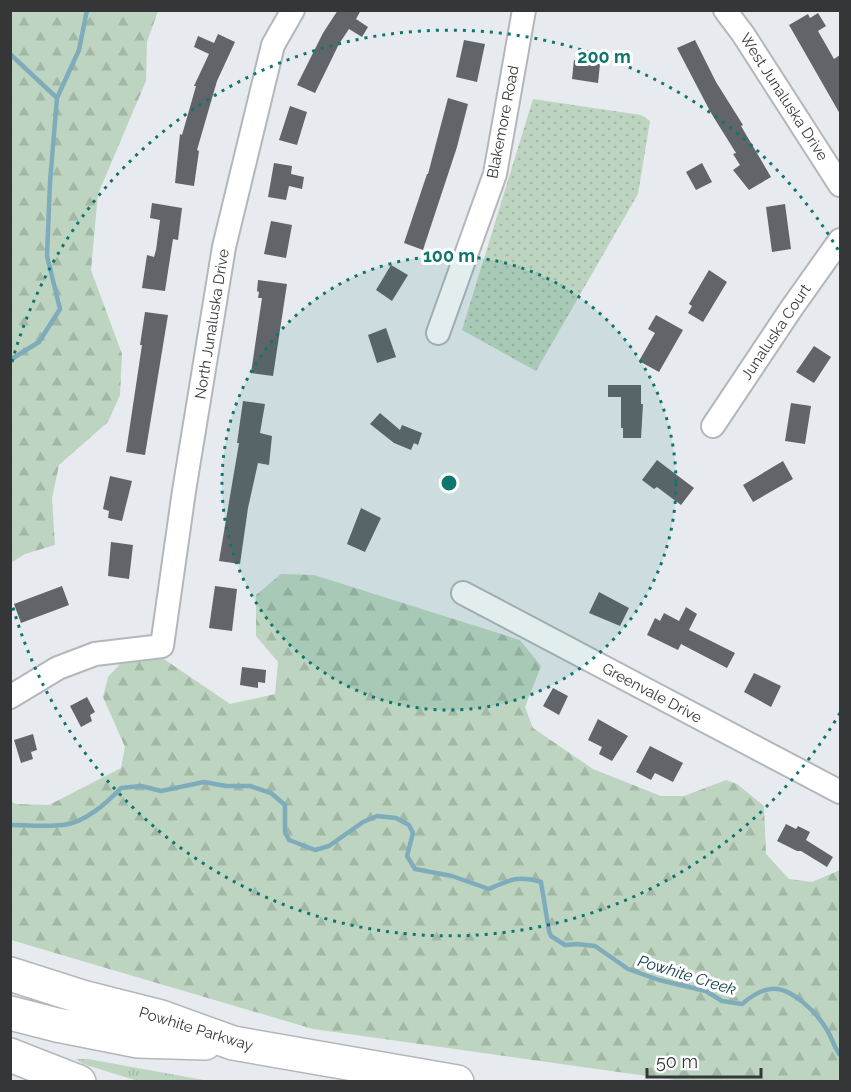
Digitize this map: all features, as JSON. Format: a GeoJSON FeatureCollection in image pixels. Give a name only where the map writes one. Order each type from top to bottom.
{"type":"FeatureCollection","features":[{"type":"Feature","properties":{"kind":"highway","name":"Powhite Parkway"},"geometry":{"type":"LineString","coordinates":[[10,974],[82,997],[161,1017],[233,1043],[457,1082]]}},
{"type":"Feature","properties":{"kind":"highway"},"geometry":{"type":"LineString","coordinates":[[10,1013],[138,1041],[233,1043]]}},
{"type":"Feature","properties":{"kind":"highway"},"geometry":{"type":"LineString","coordinates":[[10,1055],[79,1082]]}},
{"type":"Feature","properties":{"kind":"street","name":"North Junaluska Drive"},"geometry":{"type":"LineString","coordinates":[[10,697],[58,668],[95,654],[162,646],[184,491],[224,247],[273,45],[293,10]]}},
{"type":"Feature","properties":{"kind":"street","name":"Blakemore Road"},"geometry":{"type":"LineString","coordinates":[[438,333],[495,174],[524,10]]}},
{"type":"Feature","properties":{"kind":"street","name":"West Junaluska Drive"},"geometry":{"type":"LineString","coordinates":[[725,10],[743,34],[840,185]]}},
{"type":"Feature","properties":{"kind":"street","name":"Junaluska Court"},"geometry":{"type":"LineString","coordinates":[[713,426],[790,309],[840,240]]}},
{"type":"Feature","properties":{"kind":"street","name":"Greenvale Drive"},"geometry":{"type":"LineString","coordinates":[[463,593],[840,792]]}},
{"type":"Feature","properties":{"kind":"green space"},"geometry":{"type":"Polygon","coordinates":[[[11,10],[158,11],[147,42],[146,81],[98,194],[91,270],[122,354],[120,395],[108,422],[59,465],[52,498],[55,545],[25,554],[11,563],[11,10]]]}},
{"type":"Feature","properties":{"kind":"green space"},"geometry":{"type":"Polygon","coordinates":[[[533,99],[641,115],[650,121],[638,194],[536,371],[462,330],[533,99]]]}},
{"type":"Feature","properties":{"kind":"green space"},"geometry":{"type":"Polygon","coordinates":[[[281,574],[314,575],[520,640],[541,666],[525,707],[533,728],[593,769],[661,796],[684,796],[726,780],[737,784],[764,806],[766,854],[789,879],[812,882],[840,870],[840,1081],[682,1081],[313,1029],[11,940],[10,801],[16,804],[49,805],[121,768],[125,747],[103,697],[108,677],[123,661],[155,653],[230,704],[275,694],[278,662],[256,636],[256,595],[281,574]]]}},
{"type":"Feature","properties":{"kind":"green space"},"geometry":{"type":"Polygon","coordinates":[[[76,1059],[88,1059],[209,1081],[138,1081],[83,1064],[76,1059]]]}},
{"type":"Feature","properties":{"kind":"building"},"geometry":{"type":"Polygon","coordinates":[[[338,10],[361,10],[356,19],[368,27],[362,37],[349,29],[315,93],[297,85],[323,33],[338,10]]]}},
{"type":"Feature","properties":{"kind":"building"},"geometry":{"type":"Polygon","coordinates":[[[818,13],[826,26],[818,31],[834,59],[840,55],[840,114],[789,25],[808,14],[810,18],[818,13]]]}},
{"type":"Feature","properties":{"kind":"building"},"geometry":{"type":"Polygon","coordinates":[[[218,34],[235,42],[217,81],[197,150],[199,151],[194,186],[175,183],[180,134],[182,135],[196,86],[194,86],[209,54],[194,47],[198,36],[214,43],[218,34]]]}},
{"type":"Feature","properties":{"kind":"building"},"geometry":{"type":"Polygon","coordinates":[[[464,40],[485,44],[477,82],[456,77],[464,40]]]}},
{"type":"Feature","properties":{"kind":"building"},"geometry":{"type":"Polygon","coordinates":[[[695,40],[716,82],[743,125],[741,126],[771,177],[749,190],[733,170],[740,165],[733,154],[736,153],[711,113],[677,48],[695,40]]]}},
{"type":"Feature","properties":{"kind":"building"},"geometry":{"type":"Polygon","coordinates":[[[574,60],[600,64],[598,83],[572,79],[574,60]]]}},
{"type":"Feature","properties":{"kind":"building"},"geometry":{"type":"Polygon","coordinates":[[[448,98],[468,104],[457,147],[423,250],[404,243],[428,174],[448,98]]]}},
{"type":"Feature","properties":{"kind":"building"},"geometry":{"type":"Polygon","coordinates":[[[290,106],[307,112],[297,145],[279,140],[290,106]]]}},
{"type":"Feature","properties":{"kind":"building"},"geometry":{"type":"Polygon","coordinates":[[[274,163],[292,166],[291,174],[304,177],[302,189],[289,186],[286,200],[268,197],[274,163]]]}},
{"type":"Feature","properties":{"kind":"building"},"geometry":{"type":"Polygon","coordinates":[[[702,163],[712,182],[696,190],[686,172],[702,163]]]}},
{"type":"Feature","properties":{"kind":"building"},"geometry":{"type":"Polygon","coordinates":[[[152,203],[182,208],[178,240],[173,239],[165,291],[142,288],[147,255],[154,257],[156,250],[160,220],[150,218],[152,203]]]}},
{"type":"Feature","properties":{"kind":"building"},"geometry":{"type":"Polygon","coordinates":[[[785,204],[791,249],[772,252],[766,207],[785,204]]]}},
{"type":"Feature","properties":{"kind":"building"},"geometry":{"type":"Polygon","coordinates":[[[271,221],[292,225],[286,258],[264,254],[271,221]]]}},
{"type":"Feature","properties":{"kind":"building"},"geometry":{"type":"Polygon","coordinates":[[[391,265],[408,275],[392,301],[376,290],[391,265]]]}},
{"type":"Feature","properties":{"kind":"building"},"geometry":{"type":"Polygon","coordinates":[[[709,270],[727,282],[703,322],[688,313],[692,306],[689,304],[709,270]]]}},
{"type":"Feature","properties":{"kind":"building"},"geometry":{"type":"Polygon","coordinates":[[[258,280],[287,284],[273,376],[251,373],[262,298],[258,298],[258,280]]]}},
{"type":"Feature","properties":{"kind":"building"},"geometry":{"type":"Polygon","coordinates":[[[145,312],[168,315],[145,455],[126,452],[145,312]]]}},
{"type":"Feature","properties":{"kind":"building"},"geometry":{"type":"Polygon","coordinates":[[[656,315],[683,330],[659,372],[639,361],[655,333],[648,329],[656,315]]]}},
{"type":"Feature","properties":{"kind":"building"},"geometry":{"type":"Polygon","coordinates":[[[386,328],[396,357],[377,363],[368,335],[386,328]]]}},
{"type":"Feature","properties":{"kind":"building"},"geometry":{"type":"Polygon","coordinates":[[[814,346],[831,357],[814,383],[796,372],[814,346]]]}},
{"type":"Feature","properties":{"kind":"building"},"geometry":{"type":"Polygon","coordinates":[[[608,385],[641,385],[641,404],[643,404],[641,438],[623,438],[621,397],[608,397],[608,385]]]}},
{"type":"Feature","properties":{"kind":"building"},"geometry":{"type":"Polygon","coordinates":[[[243,401],[265,404],[260,433],[272,436],[269,465],[258,463],[248,508],[240,564],[219,561],[239,443],[237,443],[243,401]]]}},
{"type":"Feature","properties":{"kind":"building"},"geometry":{"type":"Polygon","coordinates":[[[791,403],[811,406],[805,444],[785,441],[791,403]]]}},
{"type":"Feature","properties":{"kind":"building"},"geometry":{"type":"Polygon","coordinates":[[[380,413],[400,430],[402,425],[422,433],[418,445],[414,443],[411,450],[394,443],[370,424],[380,413]]]}},
{"type":"Feature","properties":{"kind":"building"},"geometry":{"type":"Polygon","coordinates":[[[657,460],[694,488],[681,505],[657,487],[654,489],[642,480],[657,460]]]}},
{"type":"Feature","properties":{"kind":"building"},"geometry":{"type":"Polygon","coordinates":[[[783,461],[793,479],[753,502],[743,485],[783,461]]]}},
{"type":"Feature","properties":{"kind":"building"},"geometry":{"type":"Polygon","coordinates":[[[110,476],[132,481],[122,521],[108,518],[109,511],[103,509],[110,476]]]}},
{"type":"Feature","properties":{"kind":"building"},"geometry":{"type":"Polygon","coordinates":[[[361,508],[381,518],[365,552],[347,544],[361,508]]]}},
{"type":"Feature","properties":{"kind":"building"},"geometry":{"type":"Polygon","coordinates":[[[111,542],[133,545],[129,579],[108,576],[111,542]]]}},
{"type":"Feature","properties":{"kind":"building"},"geometry":{"type":"Polygon","coordinates":[[[62,586],[69,605],[21,623],[14,604],[62,586]]]}},
{"type":"Feature","properties":{"kind":"building"},"geometry":{"type":"Polygon","coordinates":[[[215,586],[237,589],[232,631],[209,628],[215,586]]]}},
{"type":"Feature","properties":{"kind":"building"},"geometry":{"type":"Polygon","coordinates":[[[599,592],[629,608],[620,626],[589,613],[599,592]]]}},
{"type":"Feature","properties":{"kind":"building"},"geometry":{"type":"Polygon","coordinates":[[[686,607],[697,614],[689,630],[735,653],[727,668],[681,644],[678,650],[647,635],[655,618],[660,621],[664,613],[679,621],[686,607]]]}},
{"type":"Feature","properties":{"kind":"building"},"geometry":{"type":"Polygon","coordinates":[[[242,667],[266,670],[265,683],[258,682],[258,688],[240,685],[242,667]]]}},
{"type":"Feature","properties":{"kind":"building"},"geometry":{"type":"Polygon","coordinates":[[[754,673],[781,686],[771,707],[744,692],[754,673]]]}},
{"type":"Feature","properties":{"kind":"building"},"geometry":{"type":"Polygon","coordinates":[[[553,688],[568,696],[559,715],[543,706],[553,688]]]}},
{"type":"Feature","properties":{"kind":"building"},"geometry":{"type":"Polygon","coordinates":[[[87,697],[95,712],[90,715],[92,721],[81,727],[70,706],[87,697]]]}},
{"type":"Feature","properties":{"kind":"building"},"geometry":{"type":"Polygon","coordinates":[[[598,719],[628,736],[612,761],[599,754],[602,747],[588,740],[598,719]]]}},
{"type":"Feature","properties":{"kind":"building"},"geometry":{"type":"Polygon","coordinates":[[[33,734],[37,750],[31,752],[33,759],[21,763],[14,740],[33,734]]]}},
{"type":"Feature","properties":{"kind":"building"},"geometry":{"type":"Polygon","coordinates":[[[650,746],[683,763],[673,782],[655,773],[651,780],[636,772],[650,746]]]}},
{"type":"Feature","properties":{"kind":"building"},"geometry":{"type":"Polygon","coordinates":[[[786,824],[796,829],[798,826],[810,832],[806,840],[833,857],[827,867],[801,851],[777,841],[786,824]]]}},
{"type":"Feature","properties":{"kind":"waterway"},"geometry":{"type":"LineString","coordinates":[[10,360],[39,342],[60,309],[47,256],[57,98],[79,50],[87,10]]}},
{"type":"Feature","properties":{"kind":"waterway"},"geometry":{"type":"LineString","coordinates":[[10,54],[57,98]]}},
{"type":"Feature","properties":{"kind":"waterway","name":"Powhite Creek"},"geometry":{"type":"LineString","coordinates":[[10,825],[50,826],[71,823],[95,811],[121,788],[141,786],[161,791],[204,782],[226,786],[250,786],[271,793],[285,805],[285,832],[289,840],[315,850],[329,846],[363,822],[377,816],[396,818],[409,825],[413,833],[407,856],[415,869],[452,876],[489,889],[514,879],[541,882],[549,931],[551,936],[565,945],[595,946],[628,969],[659,980],[706,991],[722,1001],[742,1004],[756,994],[767,990],[779,989],[787,992],[803,1002],[817,1016],[840,1055]]}}]}
